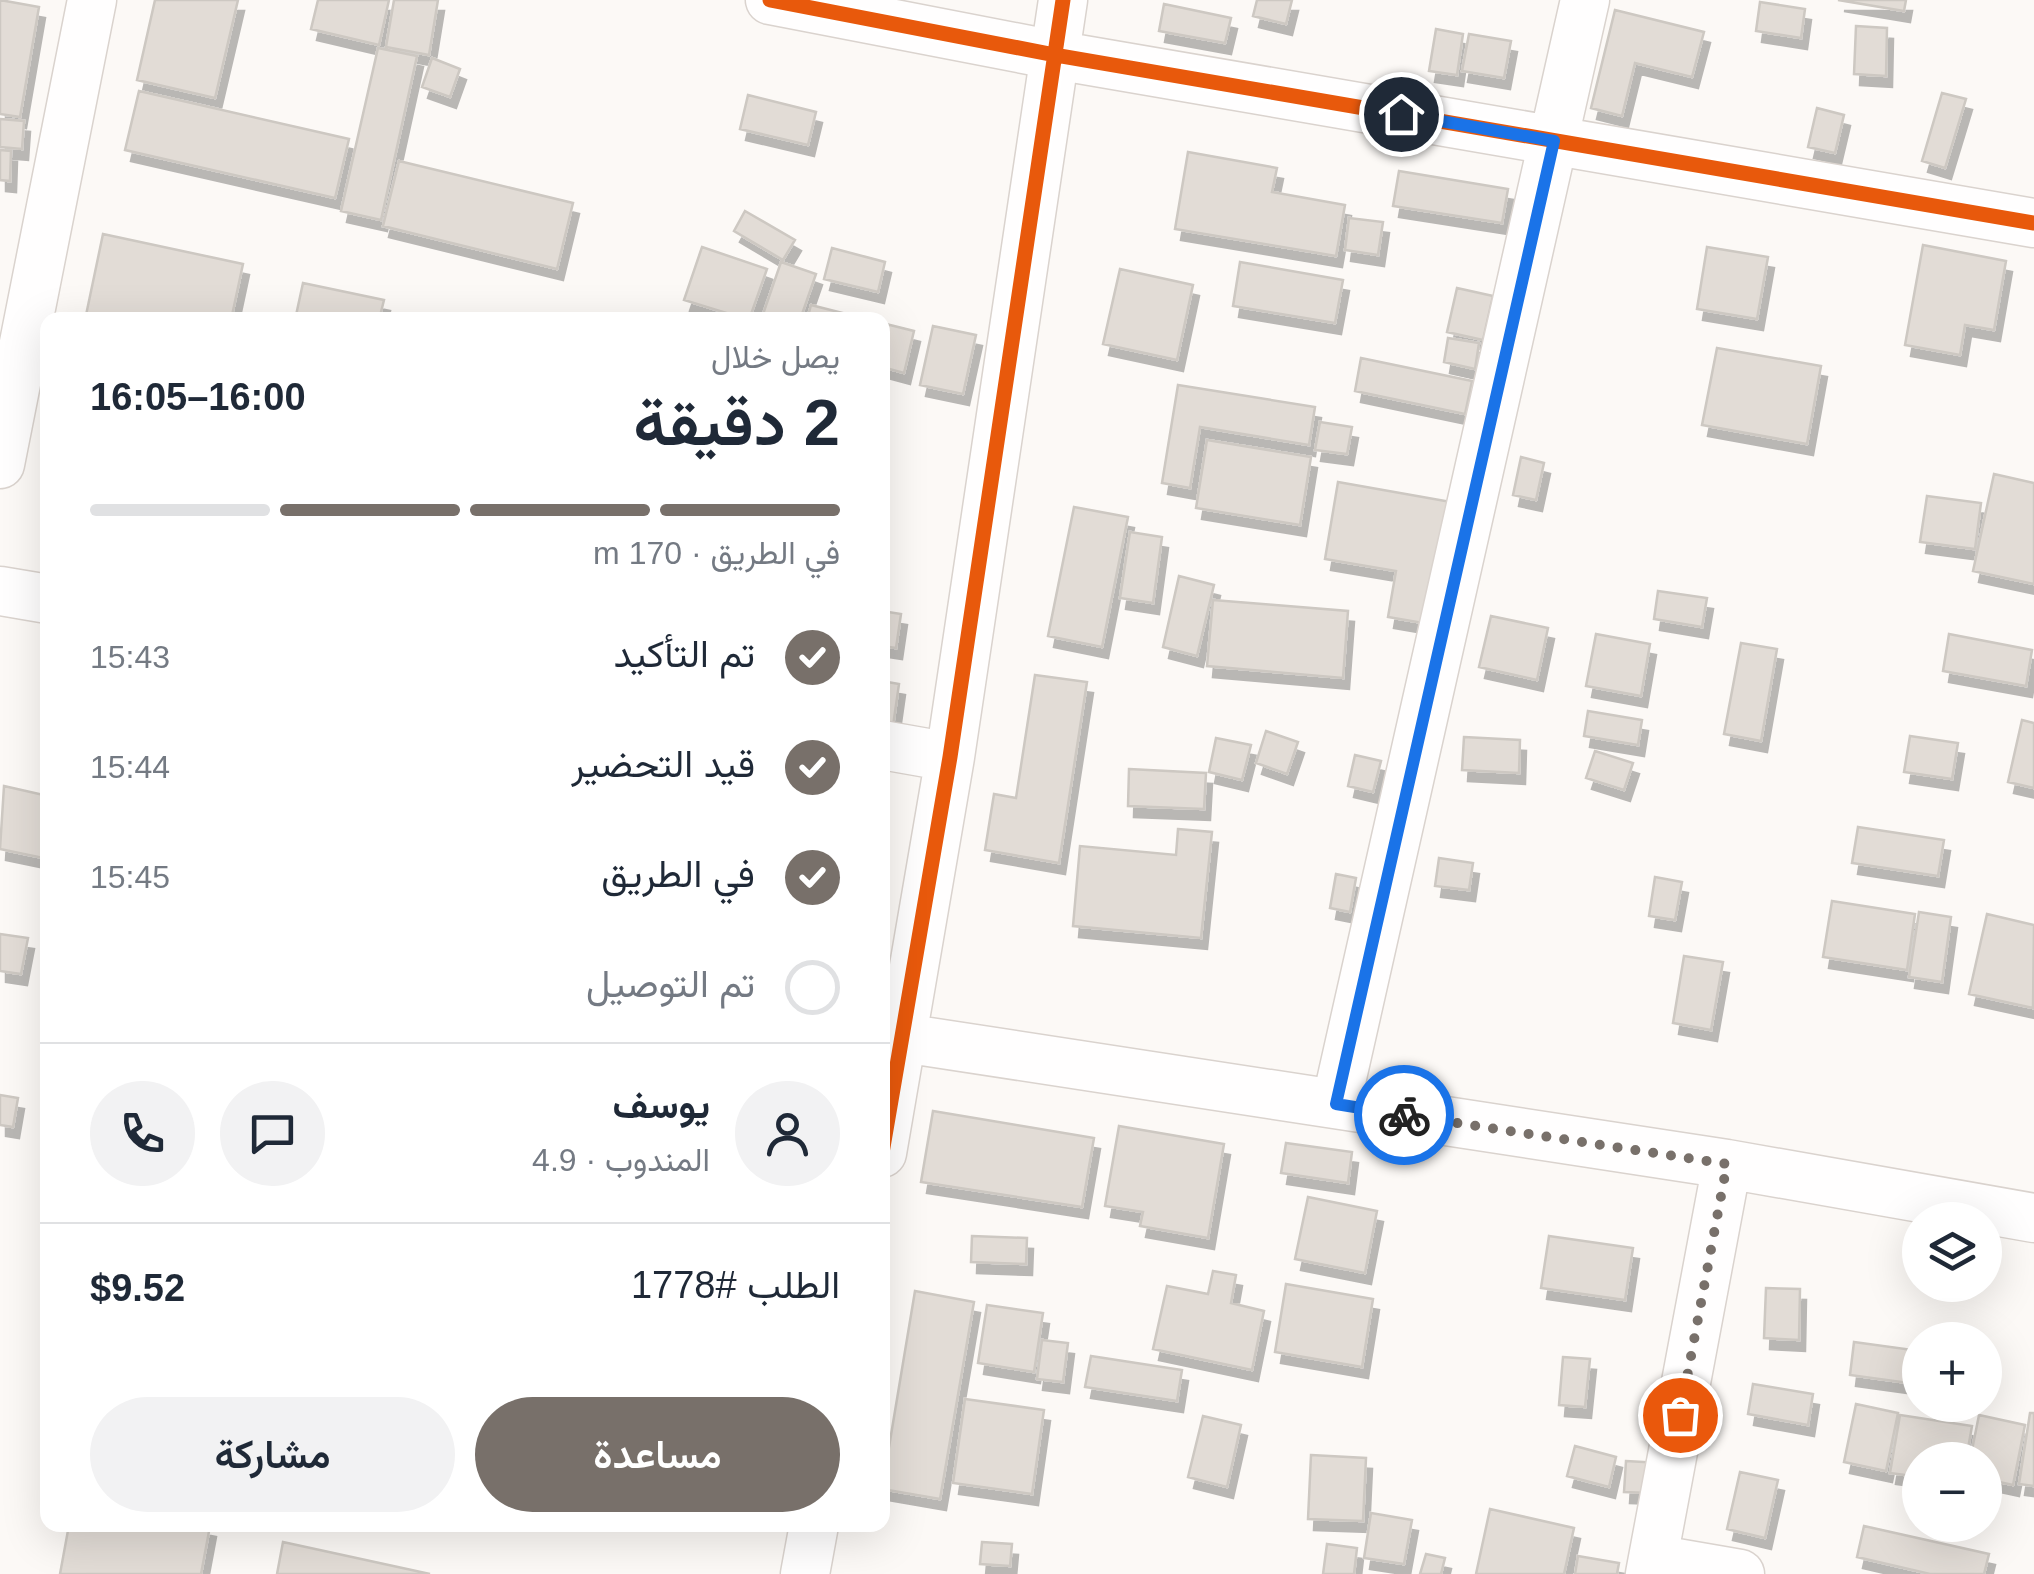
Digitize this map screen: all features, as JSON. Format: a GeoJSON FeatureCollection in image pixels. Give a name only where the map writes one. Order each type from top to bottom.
{"type":"FeatureCollection","features":[{"type":"Feature","properties":{"kind":"street"},"geometry":{"type":"LineString","coordinates":[[0,464],[92,0]]}},
{"type":"Feature","properties":{"kind":"street"},"geometry":{"type":"LineString","coordinates":[[770,0],[1055,56],[2034,222]]}},
{"type":"Feature","properties":{"kind":"street"},"geometry":{"type":"LineString","coordinates":[[890,1111],[950,757],[1063,0]]}},
{"type":"Feature","properties":{"kind":"street"},"geometry":{"type":"LineString","coordinates":[[1336,1104],[1585,0]]}},
{"type":"Feature","properties":{"kind":"street"},"geometry":{"type":"LineString","coordinates":[[0,591],[40,598]]}},
{"type":"Feature","properties":{"kind":"street"},"geometry":{"type":"LineString","coordinates":[[890,746],[950,757]]}},
{"type":"Feature","properties":{"kind":"street"},"geometry":{"type":"LineString","coordinates":[[904,1038],[1727,1164],[2034,1218]]}},
{"type":"Feature","properties":{"kind":"street"},"geometry":{"type":"LineString","coordinates":[[1727,1164],[1651,1566],[1740,1574]]}},
{"type":"Feature","properties":{"kind":"street"},"geometry":{"type":"LineString","coordinates":[[805,1574],[813,1532]]}},
{"type":"Feature","properties":{"kind":"building"},"geometry":{"type":"Polygon","coordinates":[[[0,0],[39,7],[20,117],[0,114],[0,0]]]}},
{"type":"Feature","properties":{"kind":"building"},"geometry":{"type":"Polygon","coordinates":[[[155,0],[238,0],[215,98],[137,80],[155,0]]]}},
{"type":"Feature","properties":{"kind":"building"},"geometry":{"type":"Polygon","coordinates":[[[318,0],[389,0],[379,45],[311,29],[318,0]]]}},
{"type":"Feature","properties":{"kind":"building"},"geometry":{"type":"Polygon","coordinates":[[[394,0],[438,0],[429,55],[386,47],[394,0]]]}},
{"type":"Feature","properties":{"kind":"building"},"geometry":{"type":"Polygon","coordinates":[[[1257,0],[1292,0],[1286,24],[1253,16],[1257,0]]]}},
{"type":"Feature","properties":{"kind":"building"},"geometry":{"type":"Polygon","coordinates":[[[1838,0],[1906,0],[1904,11],[1838,0]]]}},
{"type":"Feature","properties":{"kind":"building"},"geometry":{"type":"Polygon","coordinates":[[[1760,2],[1805,9],[1801,38],[1756,31],[1760,2]]]}},
{"type":"Feature","properties":{"kind":"building"},"geometry":{"type":"Polygon","coordinates":[[[1164,4],[1231,18],[1225,43],[1159,31],[1164,4]]]}},
{"type":"Feature","properties":{"kind":"building"},"geometry":{"type":"Polygon","coordinates":[[[1615,10],[1704,32],[1692,77],[1635,63],[1622,116],[1591,108],[1615,10]]]}},
{"type":"Feature","properties":{"kind":"building"},"geometry":{"type":"Polygon","coordinates":[[[1856,26],[1887,28],[1886,76],[1854,74],[1856,26]]]}},
{"type":"Feature","properties":{"kind":"building"},"geometry":{"type":"Polygon","coordinates":[[[1436,29],[1463,34],[1457,75],[1429,71],[1436,29]]]}},
{"type":"Feature","properties":{"kind":"building"},"geometry":{"type":"Polygon","coordinates":[[[1469,34],[1511,41],[1504,78],[1462,71],[1469,34]]]}},
{"type":"Feature","properties":{"kind":"building"},"geometry":{"type":"Polygon","coordinates":[[[378,48],[417,56],[381,220],[341,211],[378,48]]]}},
{"type":"Feature","properties":{"kind":"building"},"geometry":{"type":"Polygon","coordinates":[[[432,58],[460,69],[450,97],[422,87],[432,58]]]}},
{"type":"Feature","properties":{"kind":"building"},"geometry":{"type":"Polygon","coordinates":[[[139,91],[349,139],[335,198],[125,150],[139,91]]]}},
{"type":"Feature","properties":{"kind":"building"},"geometry":{"type":"Polygon","coordinates":[[[1942,93],[1966,99],[1945,168],[1922,161],[1942,93]]]}},
{"type":"Feature","properties":{"kind":"building"},"geometry":{"type":"Polygon","coordinates":[[[748,95],[816,112],[808,145],[740,129],[748,95]]]}},
{"type":"Feature","properties":{"kind":"building"},"geometry":{"type":"Polygon","coordinates":[[[1817,108],[1844,115],[1835,153],[1808,147],[1817,108]]]}},
{"type":"Feature","properties":{"kind":"building"},"geometry":{"type":"Polygon","coordinates":[[[0,119],[24,121],[22,149],[0,147],[0,119]]]}},
{"type":"Feature","properties":{"kind":"building"},"geometry":{"type":"Polygon","coordinates":[[[0,150],[11,151],[10,181],[0,180],[0,150]]]}},
{"type":"Feature","properties":{"kind":"building"},"geometry":{"type":"Polygon","coordinates":[[[1188,152],[1277,168],[1272,192],[1345,205],[1336,256],[1175,229],[1188,152]]]}},
{"type":"Feature","properties":{"kind":"building"},"geometry":{"type":"Polygon","coordinates":[[[399,161],[573,203],[557,269],[383,226],[399,161]]]}},
{"type":"Feature","properties":{"kind":"building"},"geometry":{"type":"Polygon","coordinates":[[[1399,171],[1508,189],[1502,223],[1393,206],[1399,171]]]}},
{"type":"Feature","properties":{"kind":"building"},"geometry":{"type":"Polygon","coordinates":[[[745,211],[795,240],[783,260],[734,231],[745,211]]]}},
{"type":"Feature","properties":{"kind":"building"},"geometry":{"type":"Polygon","coordinates":[[[1349,218],[1383,222],[1378,255],[1345,250],[1349,218]]]}},
{"type":"Feature","properties":{"kind":"building"},"geometry":{"type":"Polygon","coordinates":[[[103,234],[243,264],[233,312],[87,312],[103,234]]]}},
{"type":"Feature","properties":{"kind":"building"},"geometry":{"type":"Polygon","coordinates":[[[1923,245],[2006,261],[1994,330],[1965,325],[1960,355],[1905,345],[1923,245]]]}},
{"type":"Feature","properties":{"kind":"building"},"geometry":{"type":"Polygon","coordinates":[[[702,247],[767,269],[752,312],[723,312],[684,300],[702,247]]]}},
{"type":"Feature","properties":{"kind":"building"},"geometry":{"type":"Polygon","coordinates":[[[1707,247],[1768,257],[1757,319],[1697,309],[1707,247]]]}},
{"type":"Feature","properties":{"kind":"building"},"geometry":{"type":"Polygon","coordinates":[[[832,248],[885,262],[878,292],[824,279],[832,248]]]}},
{"type":"Feature","properties":{"kind":"building"},"geometry":{"type":"Polygon","coordinates":[[[781,262],[816,274],[803,312],[764,312],[781,262]]]}},
{"type":"Feature","properties":{"kind":"building"},"geometry":{"type":"Polygon","coordinates":[[[1240,262],[1343,280],[1335,323],[1233,306],[1240,262]]]}},
{"type":"Feature","properties":{"kind":"building"},"geometry":{"type":"Polygon","coordinates":[[[1120,269],[1193,285],[1177,360],[1103,344],[1120,269]]]}},
{"type":"Feature","properties":{"kind":"building"},"geometry":{"type":"Polygon","coordinates":[[[303,283],[384,300],[381,312],[297,312],[303,283]]]}},
{"type":"Feature","properties":{"kind":"building"},"geometry":{"type":"Polygon","coordinates":[[[1457,288],[1493,296],[1483,340],[1447,332],[1457,288]]]}},
{"type":"Feature","properties":{"kind":"building"},"geometry":{"type":"Polygon","coordinates":[[[811,305],[839,312],[809,312],[811,305]]]}},
{"type":"Feature","properties":{"kind":"building"},"geometry":{"type":"Polygon","coordinates":[[[890,325],[914,331],[904,373],[890,369],[890,325]]]}},
{"type":"Feature","properties":{"kind":"building"},"geometry":{"type":"Polygon","coordinates":[[[933,326],[976,335],[963,394],[920,385],[933,326]]]}},
{"type":"Feature","properties":{"kind":"building"},"geometry":{"type":"Polygon","coordinates":[[[1448,338],[1479,343],[1475,369],[1444,362],[1448,338]]]}},
{"type":"Feature","properties":{"kind":"building"},"geometry":{"type":"Polygon","coordinates":[[[1717,348],[1821,366],[1807,444],[1702,425],[1717,348]]]}},
{"type":"Feature","properties":{"kind":"building"},"geometry":{"type":"Polygon","coordinates":[[[1361,358],[1472,381],[1465,414],[1355,391],[1361,358]]]}},
{"type":"Feature","properties":{"kind":"building"},"geometry":{"type":"Polygon","coordinates":[[[1178,385],[1315,407],[1309,445],[1200,427],[1190,488],[1162,483],[1178,385]]]}},
{"type":"Feature","properties":{"kind":"building"},"geometry":{"type":"Polygon","coordinates":[[[1320,422],[1352,427],[1347,454],[1315,450],[1320,422]]]}},
{"type":"Feature","properties":{"kind":"building"},"geometry":{"type":"Polygon","coordinates":[[[1207,440],[1311,457],[1300,525],[1196,508],[1207,440]]]}},
{"type":"Feature","properties":{"kind":"building"},"geometry":{"type":"Polygon","coordinates":[[[1521,457],[1544,463],[1536,500],[1513,495],[1521,457]]]}},
{"type":"Feature","properties":{"kind":"building"},"geometry":{"type":"Polygon","coordinates":[[[1994,474],[2034,483],[2034,584],[1973,571],[1994,474]]]}},
{"type":"Feature","properties":{"kind":"building"},"geometry":{"type":"Polygon","coordinates":[[[1338,482],[1451,502],[1429,624],[1388,617],[1396,571],[1325,559],[1338,482]]]}},
{"type":"Feature","properties":{"kind":"building"},"geometry":{"type":"Polygon","coordinates":[[[1927,496],[1981,503],[1975,549],[1920,542],[1927,496]]]}},
{"type":"Feature","properties":{"kind":"building"},"geometry":{"type":"Polygon","coordinates":[[[1074,507],[1128,517],[1102,647],[1048,636],[1074,507]]]}},
{"type":"Feature","properties":{"kind":"building"},"geometry":{"type":"Polygon","coordinates":[[[1130,532],[1162,537],[1153,603],[1120,598],[1130,532]]]}},
{"type":"Feature","properties":{"kind":"building"},"geometry":{"type":"Polygon","coordinates":[[[1179,576],[1214,585],[1197,656],[1163,647],[1179,576]]]}},
{"type":"Feature","properties":{"kind":"building"},"geometry":{"type":"Polygon","coordinates":[[[1658,591],[1707,598],[1702,627],[1654,619],[1658,591]]]}},
{"type":"Feature","properties":{"kind":"building"},"geometry":{"type":"Polygon","coordinates":[[[1213,600],[1348,611],[1343,678],[1207,666],[1213,600]]]}},
{"type":"Feature","properties":{"kind":"building"},"geometry":{"type":"Polygon","coordinates":[[[890,612],[901,614],[896,648],[890,647],[890,612]]]}},
{"type":"Feature","properties":{"kind":"building"},"geometry":{"type":"Polygon","coordinates":[[[1491,616],[1548,628],[1537,680],[1479,667],[1491,616]]]}},
{"type":"Feature","properties":{"kind":"building"},"geometry":{"type":"Polygon","coordinates":[[[1596,634],[1650,644],[1641,696],[1586,686],[1596,634]]]}},
{"type":"Feature","properties":{"kind":"building"},"geometry":{"type":"Polygon","coordinates":[[[1949,634],[2032,650],[2026,686],[1943,671],[1949,634]]]}},
{"type":"Feature","properties":{"kind":"building"},"geometry":{"type":"Polygon","coordinates":[[[1741,643],[1777,649],[1761,741],[1724,734],[1741,643]]]}},
{"type":"Feature","properties":{"kind":"building"},"geometry":{"type":"Polygon","coordinates":[[[1035,675],[1087,682],[1059,863],[985,850],[994,794],[1016,798],[1035,675]]]}},
{"type":"Feature","properties":{"kind":"building"},"geometry":{"type":"Polygon","coordinates":[[[890,682],[899,684],[893,726],[890,725],[890,682]]]}},
{"type":"Feature","properties":{"kind":"building"},"geometry":{"type":"Polygon","coordinates":[[[1588,711],[1642,720],[1638,745],[1584,736],[1588,711]]]}},
{"type":"Feature","properties":{"kind":"building"},"geometry":{"type":"Polygon","coordinates":[[[2022,720],[2034,723],[2034,788],[2008,782],[2022,720]]]}},
{"type":"Feature","properties":{"kind":"building"},"geometry":{"type":"Polygon","coordinates":[[[1266,731],[1298,742],[1287,774],[1256,763],[1266,731]]]}},
{"type":"Feature","properties":{"kind":"building"},"geometry":{"type":"Polygon","coordinates":[[[1910,736],[1958,743],[1952,779],[1904,772],[1910,736]]]}},
{"type":"Feature","properties":{"kind":"building"},"geometry":{"type":"Polygon","coordinates":[[[1464,737],[1520,740],[1519,773],[1462,770],[1464,737]]]}},
{"type":"Feature","properties":{"kind":"building"},"geometry":{"type":"Polygon","coordinates":[[[1216,738],[1251,745],[1242,780],[1209,772],[1216,738]]]}},
{"type":"Feature","properties":{"kind":"building"},"geometry":{"type":"Polygon","coordinates":[[[1595,751],[1633,763],[1624,790],[1586,778],[1595,751]]]}},
{"type":"Feature","properties":{"kind":"building"},"geometry":{"type":"Polygon","coordinates":[[[1355,755],[1381,761],[1373,792],[1348,786],[1355,755]]]}},
{"type":"Feature","properties":{"kind":"building"},"geometry":{"type":"Polygon","coordinates":[[[1129,769],[1206,773],[1204,809],[1128,806],[1129,769]]]}},
{"type":"Feature","properties":{"kind":"building"},"geometry":{"type":"Polygon","coordinates":[[[4,786],[40,794],[40,857],[0,849],[4,786]]]}},
{"type":"Feature","properties":{"kind":"building"},"geometry":{"type":"Polygon","coordinates":[[[1858,827],[1944,840],[1938,876],[1852,863],[1858,827]]]}},
{"type":"Feature","properties":{"kind":"building"},"geometry":{"type":"Polygon","coordinates":[[[1178,829],[1212,832],[1201,938],[1073,926],[1080,846],[1176,855],[1178,829]]]}},
{"type":"Feature","properties":{"kind":"building"},"geometry":{"type":"Polygon","coordinates":[[[1439,858],[1473,863],[1469,890],[1435,886],[1439,858]]]}},
{"type":"Feature","properties":{"kind":"building"},"geometry":{"type":"Polygon","coordinates":[[[1336,874],[1356,878],[1350,912],[1330,908],[1336,874]]]}},
{"type":"Feature","properties":{"kind":"building"},"geometry":{"type":"Polygon","coordinates":[[[1655,877],[1682,882],[1675,920],[1649,916],[1655,877]]]}},
{"type":"Feature","properties":{"kind":"building"},"geometry":{"type":"Polygon","coordinates":[[[1832,901],[1915,914],[1907,970],[1823,957],[1832,901]]]}},
{"type":"Feature","properties":{"kind":"building"},"geometry":{"type":"Polygon","coordinates":[[[1919,912],[1951,917],[1942,982],[1909,977],[1919,912]]]}},
{"type":"Feature","properties":{"kind":"building"},"geometry":{"type":"Polygon","coordinates":[[[1987,914],[2034,925],[2033,1008],[1969,994],[1987,914]]]}},
{"type":"Feature","properties":{"kind":"building"},"geometry":{"type":"Polygon","coordinates":[[[0,934],[28,938],[21,974],[0,971],[0,934]]]}},
{"type":"Feature","properties":{"kind":"building"},"geometry":{"type":"Polygon","coordinates":[[[1684,956],[1723,962],[1711,1030],[1673,1023],[1684,956]]]}},
{"type":"Feature","properties":{"kind":"building"},"geometry":{"type":"Polygon","coordinates":[[[0,1095],[18,1098],[13,1127],[0,1125],[0,1095]]]}},
{"type":"Feature","properties":{"kind":"building"},"geometry":{"type":"Polygon","coordinates":[[[933,1111],[1094,1138],[1082,1207],[921,1182],[933,1111]]]}},
{"type":"Feature","properties":{"kind":"building"},"geometry":{"type":"Polygon","coordinates":[[[1119,1126],[1224,1144],[1208,1238],[1140,1226],[1143,1212],[1105,1206],[1119,1126]]]}},
{"type":"Feature","properties":{"kind":"building"},"geometry":{"type":"Polygon","coordinates":[[[1286,1143],[1352,1152],[1348,1183],[1281,1173],[1286,1143]]]}},
{"type":"Feature","properties":{"kind":"building"},"geometry":{"type":"Polygon","coordinates":[[[1308,1197],[1377,1211],[1365,1273],[1295,1259],[1308,1197]]]}},
{"type":"Feature","properties":{"kind":"building"},"geometry":{"type":"Polygon","coordinates":[[[972,1236],[1027,1238],[1026,1264],[971,1262],[972,1236]]]}},
{"type":"Feature","properties":{"kind":"building"},"geometry":{"type":"Polygon","coordinates":[[[1549,1236],[1633,1248],[1625,1300],[1541,1288],[1549,1236]]]}},
{"type":"Feature","properties":{"kind":"building"},"geometry":{"type":"Polygon","coordinates":[[[1213,1271],[1236,1275],[1231,1303],[1264,1311],[1252,1370],[1153,1349],[1167,1286],[1208,1294],[1213,1271]]]}},
{"type":"Feature","properties":{"kind":"building"},"geometry":{"type":"Polygon","coordinates":[[[1286,1284],[1373,1299],[1362,1367],[1275,1352],[1286,1284]]]}},
{"type":"Feature","properties":{"kind":"building"},"geometry":{"type":"Polygon","coordinates":[[[1766,1288],[1800,1289],[1799,1340],[1764,1338],[1766,1288]]]}},
{"type":"Feature","properties":{"kind":"building"},"geometry":{"type":"Polygon","coordinates":[[[915,1291],[974,1302],[940,1499],[890,1490],[890,1441],[915,1291]]]}},
{"type":"Feature","properties":{"kind":"building"},"geometry":{"type":"Polygon","coordinates":[[[987,1305],[1043,1313],[1034,1372],[978,1363],[987,1305]]]}},
{"type":"Feature","properties":{"kind":"building"},"geometry":{"type":"Polygon","coordinates":[[[1042,1340],[1068,1343],[1063,1382],[1037,1379],[1042,1340]]]}},
{"type":"Feature","properties":{"kind":"building"},"geometry":{"type":"Polygon","coordinates":[[[1854,1342],[1902,1349],[1902,1382],[1850,1375],[1854,1342]]]}},
{"type":"Feature","properties":{"kind":"building"},"geometry":{"type":"Polygon","coordinates":[[[1091,1356],[1182,1370],[1177,1401],[1085,1387],[1091,1356]]]}},
{"type":"Feature","properties":{"kind":"building"},"geometry":{"type":"Polygon","coordinates":[[[1563,1357],[1590,1359],[1585,1407],[1559,1405],[1563,1357]]]}},
{"type":"Feature","properties":{"kind":"building"},"geometry":{"type":"Polygon","coordinates":[[[1753,1384],[1813,1394],[1808,1425],[1748,1414],[1753,1384]]]}},
{"type":"Feature","properties":{"kind":"building"},"geometry":{"type":"Polygon","coordinates":[[[965,1399],[1044,1410],[1032,1494],[953,1483],[965,1399]]]}},
{"type":"Feature","properties":{"kind":"building"},"geometry":{"type":"Polygon","coordinates":[[[1856,1404],[1898,1413],[1886,1471],[1844,1462],[1856,1404]]]}},
{"type":"Feature","properties":{"kind":"building"},"geometry":{"type":"Polygon","coordinates":[[[2030,1413],[2034,1413],[2034,1486],[2019,1484],[2030,1413]]]}},
{"type":"Feature","properties":{"kind":"building"},"geometry":{"type":"Polygon","coordinates":[[[1900,1415],[1902,1422],[1972,1426],[1969,1442],[1902,1442],[1902,1475],[1890,1473],[1900,1415]]]}},
{"type":"Feature","properties":{"kind":"building"},"geometry":{"type":"Polygon","coordinates":[[[1203,1416],[1241,1425],[1227,1487],[1188,1477],[1203,1416]]]}},
{"type":"Feature","properties":{"kind":"building"},"geometry":{"type":"Polygon","coordinates":[[[2002,1420],[2025,1425],[2013,1485],[2002,1483],[2002,1442],[1974,1442],[1978,1422],[2002,1420]]]}},
{"type":"Feature","properties":{"kind":"building"},"geometry":{"type":"Polygon","coordinates":[[[1575,1446],[1616,1457],[1609,1487],[1567,1476],[1575,1446]]]}},
{"type":"Feature","properties":{"kind":"building"},"geometry":{"type":"Polygon","coordinates":[[[1311,1455],[1366,1458],[1363,1521],[1308,1519],[1311,1455]]]}},
{"type":"Feature","properties":{"kind":"building"},"geometry":{"type":"Polygon","coordinates":[[[1626,1461],[1678,1464],[1677,1494],[1624,1492],[1626,1461]]]}},
{"type":"Feature","properties":{"kind":"building"},"geometry":{"type":"Polygon","coordinates":[[[1740,1472],[1778,1480],[1765,1538],[1727,1529],[1740,1472]]]}},
{"type":"Feature","properties":{"kind":"building"},"geometry":{"type":"Polygon","coordinates":[[[1490,1509],[1574,1528],[1564,1574],[1476,1574],[1490,1509]]]}},
{"type":"Feature","properties":{"kind":"building"},"geometry":{"type":"Polygon","coordinates":[[[1371,1513],[1412,1520],[1404,1564],[1364,1558],[1371,1513]]]}},
{"type":"Feature","properties":{"kind":"building"},"geometry":{"type":"Polygon","coordinates":[[[1864,1526],[1902,1535],[1902,1542],[1935,1542],[1989,1554],[1984,1574],[1930,1574],[1857,1557],[1864,1526]]]}},
{"type":"Feature","properties":{"kind":"building"},"geometry":{"type":"Polygon","coordinates":[[[68,1532],[209,1532],[201,1574],[60,1574],[68,1532]]]}},
{"type":"Feature","properties":{"kind":"building"},"geometry":{"type":"Polygon","coordinates":[[[283,1542],[430,1574],[277,1574],[283,1542]]]}},
{"type":"Feature","properties":{"kind":"building"},"geometry":{"type":"Polygon","coordinates":[[[982,1542],[1012,1544],[1010,1566],[980,1564],[982,1542]]]}},
{"type":"Feature","properties":{"kind":"building"},"geometry":{"type":"Polygon","coordinates":[[[1327,1544],[1357,1548],[1354,1574],[1323,1574],[1327,1544]]]}},
{"type":"Feature","properties":{"kind":"building"},"geometry":{"type":"Polygon","coordinates":[[[1426,1554],[1445,1558],[1441,1574],[1420,1574],[1426,1554]]]}},
{"type":"Feature","properties":{"kind":"building"},"geometry":{"type":"Polygon","coordinates":[[[1578,1556],[1619,1563],[1617,1574],[1575,1574],[1578,1556]]]}},
{"type":"Feature","properties":{"kind":"cycle path"},"geometry":{"type":"LineString","coordinates":[[770,0],[1055,55],[2034,223]]}},
{"type":"Feature","properties":{"kind":"cycle path"},"geometry":{"type":"LineString","coordinates":[[890,1106],[950,757],[1063,0]]}},
{"type":"Feature","properties":{"kind":"way so far"},"geometry":{"type":"LineString","coordinates":[[1404,1115],[1727,1164],[1680,1415]]}},
{"type":"Feature","properties":{"kind":"route"},"geometry":{"type":"LineString","coordinates":[[1401,114],[1554,141],[1336,1104],[1404,1115]]}}]}
